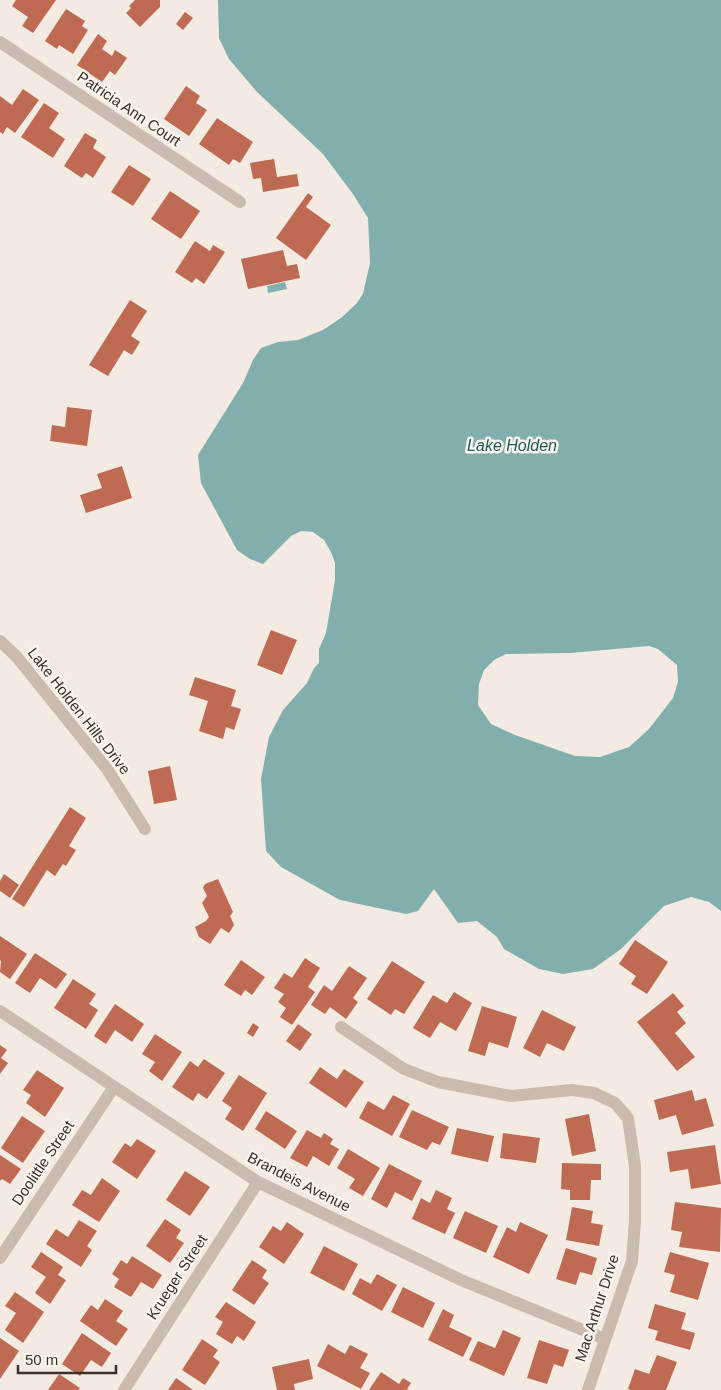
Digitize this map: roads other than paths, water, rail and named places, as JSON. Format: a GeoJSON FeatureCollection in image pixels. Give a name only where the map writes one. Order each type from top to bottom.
{"type":"FeatureCollection","features":[{"type":"Feature","properties":{"kind":"street","name":"Patricia Ann Court"},"geometry":{"type":"LineString","coordinates":[[0,42],[240,202]]}},
{"type":"Feature","properties":{"kind":"street","name":"Lake Holden Hills Drive"},"geometry":{"type":"LineString","coordinates":[[0,642],[16,656],[108,769],[145,830]]}},
{"type":"Feature","properties":{"kind":"street","name":"Brandeis Avenue"},"geometry":{"type":"LineString","coordinates":[[0,1011],[258,1182],[461,1280],[605,1339]]}},
{"type":"Feature","properties":{"kind":"street","name":"Mac Arthur Drive"},"geometry":{"type":"LineString","coordinates":[[341,1027],[404,1069],[438,1082],[511,1096],[572,1090],[594,1092],[615,1102],[628,1118],[635,1166],[635,1221],[632,1261],[588,1390]]}},
{"type":"Feature","properties":{"kind":"street","name":"Doolittle Street"},"geometry":{"type":"LineString","coordinates":[[0,1258],[114,1086]]}},
{"type":"Feature","properties":{"kind":"street","name":"Krueger Street"},"geometry":{"type":"LineString","coordinates":[[124,1390],[258,1182]]}},
{"type":"Feature","properties":{"kind":"water","name":"Lake Holden"},"geometry":{"type":"Polygon","coordinates":[[[218,0],[721,0],[721,911],[709,902],[691,897],[664,906],[621,949],[593,969],[563,974],[539,969],[504,949],[497,937],[477,921],[458,923],[434,889],[418,911],[406,914],[340,900],[281,867],[266,851],[261,779],[269,737],[283,710],[307,683],[314,668],[319,663],[319,649],[326,633],[335,580],[335,563],[324,540],[313,532],[301,531],[291,536],[263,564],[250,559],[237,550],[201,483],[198,455],[243,383],[253,360],[261,348],[278,342],[298,340],[323,330],[341,318],[356,304],[363,294],[370,263],[368,218],[353,194],[323,154],[257,92],[229,59],[219,38],[218,0]],[[649,646],[570,653],[506,654],[494,660],[484,670],[479,684],[478,705],[491,724],[515,735],[575,756],[600,757],[629,747],[649,729],[673,698],[678,682],[677,665],[658,649],[649,646]]]}},
{"type":"Feature","properties":{"kind":"water"},"geometry":{"type":"Polygon","coordinates":[[[285,282],[287,289],[268,293],[267,286],[285,282]]]}}]}
